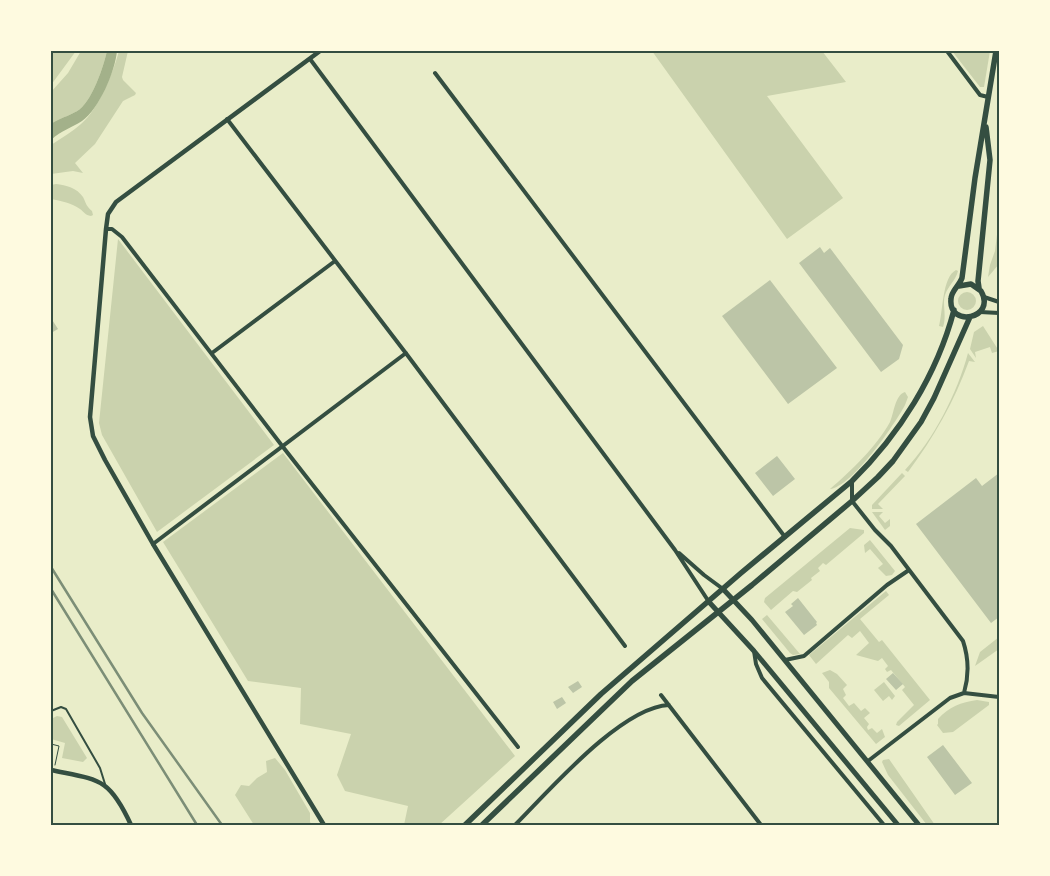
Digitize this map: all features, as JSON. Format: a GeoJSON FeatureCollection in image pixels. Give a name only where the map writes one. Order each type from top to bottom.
{"type":"FeatureCollection","features":[{"type":"Feature","properties":{"kind":"main road"},"geometry":{"type":"LineString","coordinates":[[959,286],[962,278],[975,178],[996,51]]}},
{"type":"Feature","properties":{"kind":"main road"},"geometry":{"type":"LineString","coordinates":[[979,288],[967,284],[959,286],[952,292],[951,306],[954,310],[961,316],[970,317],[980,312],[983,308],[984,296],[979,288],[978,281],[990,160],[985,123]]}},
{"type":"Feature","properties":{"kind":"main road"},"geometry":{"type":"LineString","coordinates":[[465,825],[601,694],[852,481],[868,465],[893,435],[908,413],[933,367],[948,331],[954,310]]}},
{"type":"Feature","properties":{"kind":"main road"},"geometry":{"type":"LineString","coordinates":[[482,825],[632,681],[852,501],[893,461],[921,422],[934,398],[970,317]]}},
{"type":"Feature","properties":{"kind":"main road"},"geometry":{"type":"LineString","coordinates":[[723,589],[734,599],[785,660],[918,825]]}},
{"type":"Feature","properties":{"kind":"main road"},"geometry":{"type":"LineString","coordinates":[[709,602],[754,651],[898,825]]}},
{"type":"Feature","properties":{"kind":"street"},"geometry":{"type":"LineString","coordinates":[[320,51],[120,198],[108,214],[90,417],[93,436],[153,544],[324,825]]}},
{"type":"Feature","properties":{"kind":"street"},"geometry":{"type":"LineString","coordinates":[[948,51],[980,95],[988,97]]}},
{"type":"Feature","properties":{"kind":"street"},"geometry":{"type":"LineString","coordinates":[[310,59],[675,550],[709,602]]}},
{"type":"Feature","properties":{"kind":"street"},"geometry":{"type":"LineString","coordinates":[[435,73],[785,537]]}},
{"type":"Feature","properties":{"kind":"street"},"geometry":{"type":"LineString","coordinates":[[227,119],[406,353],[625,646]]}},
{"type":"Feature","properties":{"kind":"street"},"geometry":{"type":"LineString","coordinates":[[106,230],[112,229],[122,237],[283,447],[518,747]]}},
{"type":"Feature","properties":{"kind":"street"},"geometry":{"type":"LineString","coordinates":[[212,353],[335,261]]}},
{"type":"Feature","properties":{"kind":"street"},"geometry":{"type":"LineString","coordinates":[[984,296],[999,302]]}},
{"type":"Feature","properties":{"kind":"street"},"geometry":{"type":"LineString","coordinates":[[980,312],[999,312]]}},
{"type":"Feature","properties":{"kind":"street"},"geometry":{"type":"LineString","coordinates":[[153,544],[406,353]]}},
{"type":"Feature","properties":{"kind":"street"},"geometry":{"type":"LineString","coordinates":[[852,481],[852,501],[909,570],[963,641],[968,661],[968,678],[964,693]]}},
{"type":"Feature","properties":{"kind":"street"},"geometry":{"type":"LineString","coordinates":[[675,550],[723,589]]}},
{"type":"Feature","properties":{"kind":"street"},"geometry":{"type":"LineString","coordinates":[[785,660],[804,656],[887,585],[909,570]]}},
{"type":"Feature","properties":{"kind":"street"},"geometry":{"type":"LineString","coordinates":[[754,651],[756,664],[762,678],[884,825]]}},
{"type":"Feature","properties":{"kind":"street"},"geometry":{"type":"LineString","coordinates":[[868,761],[950,698],[964,693],[998,698]]}},
{"type":"Feature","properties":{"kind":"street"},"geometry":{"type":"LineString","coordinates":[[661,694],[761,825]]}},
{"type":"Feature","properties":{"kind":"street"},"geometry":{"type":"LineString","coordinates":[[515,825],[596,745],[616,728],[647,710],[660,705],[669,705]]}},
{"type":"Feature","properties":{"kind":"street"},"geometry":{"type":"LineString","coordinates":[[52,770],[94,779],[105,784],[116,796],[131,825]]}},
{"type":"Feature","properties":{"kind":"lane"},"geometry":{"type":"LineString","coordinates":[[51,711],[61,707],[66,709],[100,768],[105,784]]}},
{"type":"Feature","properties":{"kind":"path"},"geometry":{"type":"LineString","coordinates":[[51,744],[58,746],[52,770]]}},
{"type":"Feature","properties":{"kind":"shaded area"},"geometry":{"type":"Polygon","coordinates":[[[51,51],[76,51],[51,85],[51,51]]]}},
{"type":"Feature","properties":{"kind":"shaded area"},"geometry":{"type":"Polygon","coordinates":[[[81,51],[107,51],[97,82],[89,98],[80,109],[51,124],[51,92],[68,73],[81,51]]]}},
{"type":"Feature","properties":{"kind":"shaded area"},"geometry":{"type":"Polygon","coordinates":[[[107,51],[117,51],[116,60],[110,79],[100,99],[82,121],[51,140],[51,124],[78,111],[89,98],[100,74],[107,51]]]}},
{"type":"Feature","properties":{"kind":"shaded area"},"geometry":{"type":"Polygon","coordinates":[[[119,51],[128,51],[122,77],[136,93],[135,95],[123,101],[95,144],[75,163],[83,173],[73,171],[51,174],[51,145],[78,127],[93,110],[109,80],[119,51]]]}},
{"type":"Feature","properties":{"kind":"shaded area"},"geometry":{"type":"Polygon","coordinates":[[[652,51],[822,51],[846,82],[767,96],[843,198],[787,239],[652,51]]]}},
{"type":"Feature","properties":{"kind":"shaded area"},"geometry":{"type":"Polygon","coordinates":[[[952,51],[990,51],[984,87],[980,87],[952,51]]]}},
{"type":"Feature","properties":{"kind":"shaded area"},"geometry":{"type":"Polygon","coordinates":[[[999,182],[999,218],[997,213],[999,182]]]}},
{"type":"Feature","properties":{"kind":"shaded area"},"geometry":{"type":"Polygon","coordinates":[[[56,184],[78,191],[93,215],[87,215],[77,207],[51,199],[51,185],[56,184]]]}},
{"type":"Feature","properties":{"kind":"shaded area"},"geometry":{"type":"Polygon","coordinates":[[[999,218],[999,264],[988,277],[995,251],[999,218]]]}},
{"type":"Feature","properties":{"kind":"shaded area"},"geometry":{"type":"Polygon","coordinates":[[[118,239],[274,445],[157,532],[102,435],[99,423],[118,239]]]}},
{"type":"Feature","properties":{"kind":"shaded area"},"geometry":{"type":"Polygon","coordinates":[[[956,270],[958,271],[957,274],[945,295],[943,327],[939,326],[944,295],[948,280],[956,270]]]}},
{"type":"Feature","properties":{"kind":"shaded area"},"geometry":{"type":"Polygon","coordinates":[[[963,292],[971,292],[976,297],[974,308],[963,310],[958,305],[958,297],[963,292]]]}},
{"type":"Feature","properties":{"kind":"shaded area"},"geometry":{"type":"Polygon","coordinates":[[[983,326],[999,351],[992,353],[990,347],[975,352],[976,358],[970,349],[974,332],[983,326]]]}},
{"type":"Feature","properties":{"kind":"shaded area"},"geometry":{"type":"Polygon","coordinates":[[[968,353],[975,362],[969,361],[943,419],[908,472],[905,470],[926,444],[951,400],[968,353]]]}},
{"type":"Feature","properties":{"kind":"shaded area"},"geometry":{"type":"Polygon","coordinates":[[[905,392],[908,397],[905,405],[872,453],[850,478],[839,486],[830,489],[855,466],[885,431],[899,397],[905,392]]]}},
{"type":"Feature","properties":{"kind":"shaded area"},"geometry":{"type":"Polygon","coordinates":[[[283,453],[515,756],[439,825],[404,825],[408,806],[345,791],[337,775],[351,734],[300,724],[301,688],[248,681],[163,542],[283,453]]]}},
{"type":"Feature","properties":{"kind":"shaded area"},"geometry":{"type":"Polygon","coordinates":[[[902,473],[905,476],[878,504],[883,509],[872,509],[872,505],[902,473]]]}},
{"type":"Feature","properties":{"kind":"shaded area"},"geometry":{"type":"Polygon","coordinates":[[[872,512],[883,512],[879,516],[885,523],[890,519],[890,526],[885,530],[872,512]]]}},
{"type":"Feature","properties":{"kind":"shaded area"},"geometry":{"type":"Polygon","coordinates":[[[850,528],[864,530],[864,533],[826,565],[823,563],[818,568],[820,571],[811,578],[812,580],[797,592],[793,591],[771,610],[764,602],[765,598],[850,528]]]}},
{"type":"Feature","properties":{"kind":"shaded area"},"geometry":{"type":"Polygon","coordinates":[[[870,540],[895,571],[892,575],[886,576],[878,568],[883,564],[870,549],[865,553],[864,545],[870,540]]]}},
{"type":"Feature","properties":{"kind":"shaded area"},"geometry":{"type":"Polygon","coordinates":[[[886,591],[889,595],[860,619],[879,642],[882,640],[930,700],[899,726],[896,725],[897,722],[914,705],[902,690],[905,687],[891,670],[887,672],[885,669],[888,666],[882,658],[878,661],[856,655],[869,643],[860,631],[852,638],[848,635],[816,664],[809,655],[886,591]]]}},
{"type":"Feature","properties":{"kind":"shaded area"},"geometry":{"type":"Polygon","coordinates":[[[767,615],[800,654],[793,655],[790,653],[762,619],[767,615]]]}},
{"type":"Feature","properties":{"kind":"shaded area"},"geometry":{"type":"Polygon","coordinates":[[[999,637],[999,649],[975,666],[980,652],[999,637]]]}},
{"type":"Feature","properties":{"kind":"shaded area"},"geometry":{"type":"Polygon","coordinates":[[[830,670],[837,674],[847,685],[843,689],[846,695],[843,698],[849,706],[854,703],[861,711],[865,708],[870,713],[864,718],[869,724],[868,730],[872,728],[877,733],[882,729],[885,737],[876,744],[829,688],[829,682],[822,673],[830,670]]]}},
{"type":"Feature","properties":{"kind":"shaded area"},"geometry":{"type":"Polygon","coordinates":[[[884,682],[895,696],[892,700],[889,696],[883,701],[874,690],[884,682]]]}},
{"type":"Feature","properties":{"kind":"shaded area"},"geometry":{"type":"Polygon","coordinates":[[[977,700],[989,702],[989,705],[953,732],[943,733],[937,725],[938,719],[946,711],[966,702],[977,700]]]}},
{"type":"Feature","properties":{"kind":"shaded area"},"geometry":{"type":"Polygon","coordinates":[[[57,716],[62,717],[87,758],[83,762],[62,758],[65,743],[51,739],[51,719],[57,716]]]}},
{"type":"Feature","properties":{"kind":"shaded area"},"geometry":{"type":"Polygon","coordinates":[[[275,758],[285,770],[310,813],[312,825],[254,825],[235,795],[241,785],[249,786],[267,772],[266,761],[275,758]]]}},
{"type":"Feature","properties":{"kind":"shaded area"},"geometry":{"type":"Polygon","coordinates":[[[889,759],[935,825],[927,825],[888,775],[882,762],[889,759]]]}},
{"type":"Feature","properties":{"kind":"building"},"geometry":{"type":"Polygon","coordinates":[[[820,247],[824,253],[830,248],[903,345],[899,359],[881,372],[799,263],[820,247]]]}},
{"type":"Feature","properties":{"kind":"building"},"geometry":{"type":"Polygon","coordinates":[[[770,280],[837,368],[788,404],[722,316],[770,280]]]}},
{"type":"Feature","properties":{"kind":"building"},"geometry":{"type":"Polygon","coordinates":[[[51,318],[58,329],[51,333],[51,318]]]}},
{"type":"Feature","properties":{"kind":"building"},"geometry":{"type":"Polygon","coordinates":[[[777,456],[795,479],[773,496],[755,473],[777,456]]]}},
{"type":"Feature","properties":{"kind":"building"},"geometry":{"type":"Polygon","coordinates":[[[999,473],[999,617],[991,623],[916,524],[976,478],[982,486],[999,473]]]}},
{"type":"Feature","properties":{"kind":"building"},"geometry":{"type":"Polygon","coordinates":[[[798,598],[817,622],[817,625],[804,635],[785,612],[793,606],[791,604],[798,598]]]}},
{"type":"Feature","properties":{"kind":"building"},"geometry":{"type":"Polygon","coordinates":[[[893,673],[903,684],[896,690],[886,679],[893,673]]]}},
{"type":"Feature","properties":{"kind":"building"},"geometry":{"type":"Polygon","coordinates":[[[578,681],[582,687],[573,693],[568,687],[578,681]]]}},
{"type":"Feature","properties":{"kind":"building"},"geometry":{"type":"Polygon","coordinates":[[[562,697],[566,703],[557,709],[553,702],[562,697]]]}},
{"type":"Feature","properties":{"kind":"building"},"geometry":{"type":"Polygon","coordinates":[[[943,745],[972,783],[955,795],[927,757],[943,745]]]}},
{"type":"Feature","properties":{"kind":"railway"},"geometry":{"type":"LineString","coordinates":[[51,567],[142,713],[222,825]]}},
{"type":"Feature","properties":{"kind":"railway"},"geometry":{"type":"LineString","coordinates":[[51,589],[197,825]]}}]}
